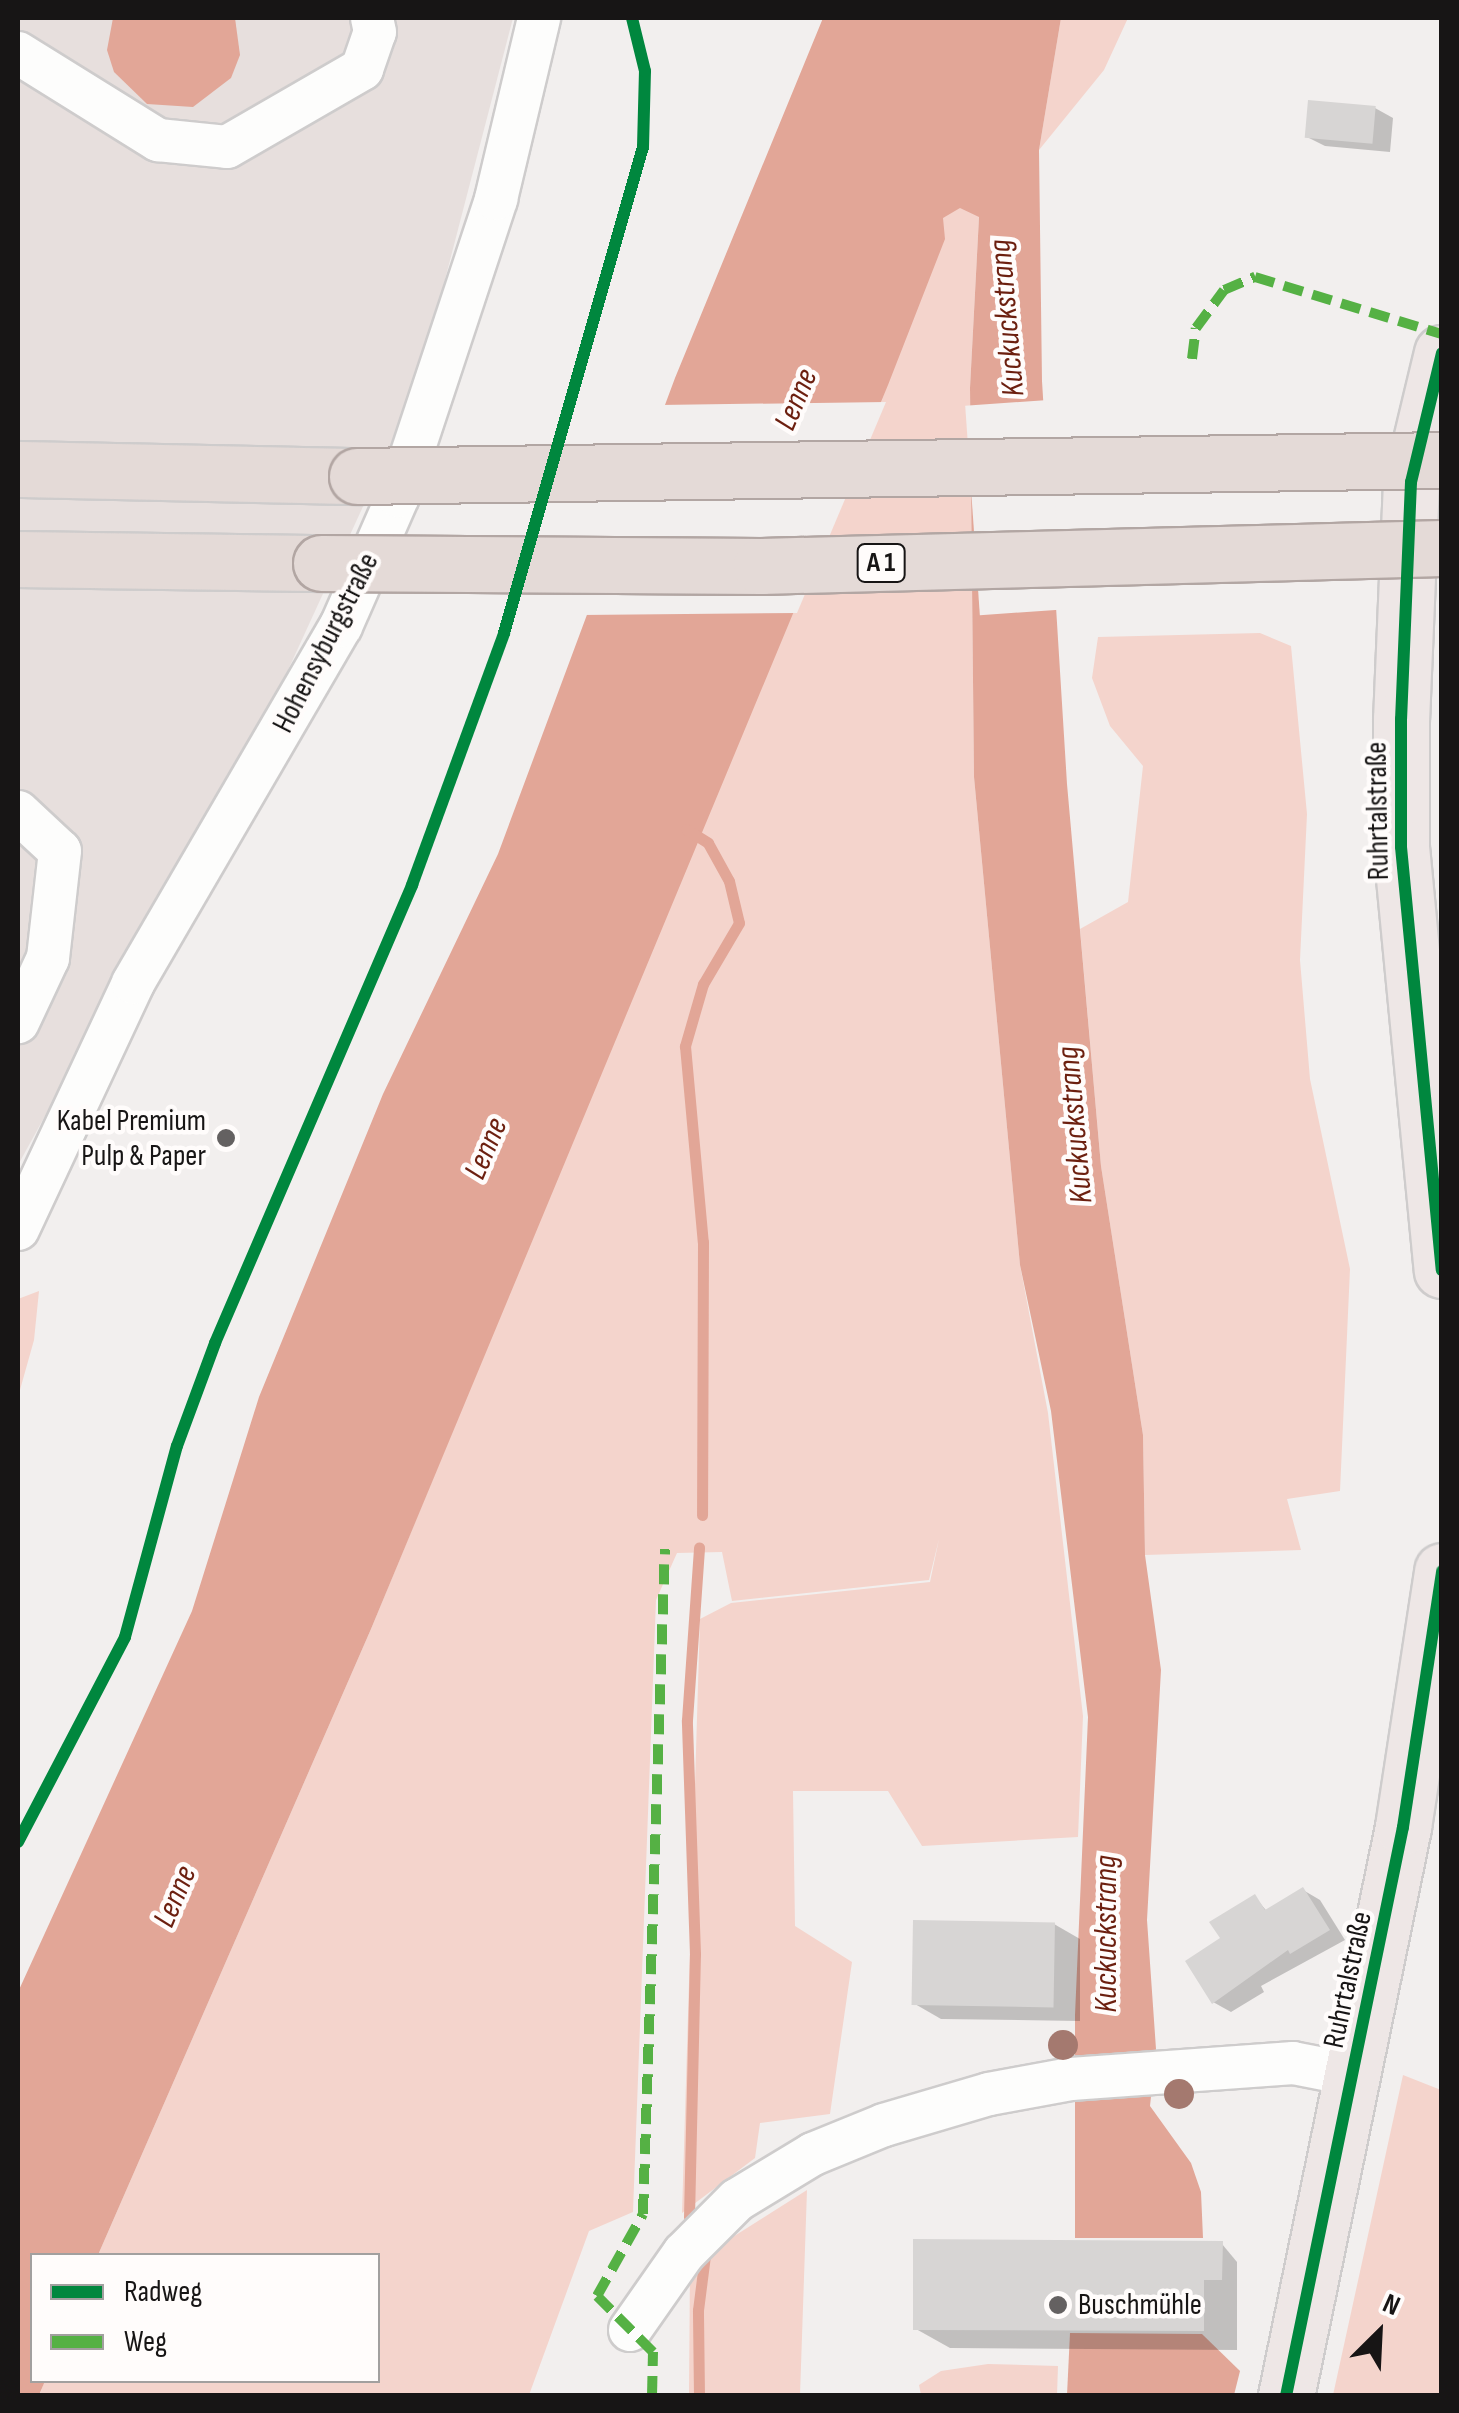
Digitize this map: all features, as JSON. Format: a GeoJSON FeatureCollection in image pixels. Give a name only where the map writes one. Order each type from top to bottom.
{"type":"FeatureCollection","features":[{"type":"Feature","properties":{"kind":"highway"},"geometry":{"type":"LineString","coordinates":[[18,469],[357,476],[1442,460]]}},
{"type":"Feature","properties":{"kind":"highway","name":"A 1"},"geometry":{"type":"LineString","coordinates":[[18,559],[761,566],[1442,548]]}},
{"type":"Feature","properties":{"kind":"main road","name":"Ruhrtalstraße"},"geometry":{"type":"LineString","coordinates":[[1442,354],[1411,482],[1401,646],[1402,848],[1442,1270]]}},
{"type":"Feature","properties":{"kind":"main road","name":"Ruhrtalstraße"},"geometry":{"type":"LineString","coordinates":[[1286,2396],[1406,1810],[1442,1571]]}},
{"type":"Feature","properties":{"kind":"street"},"geometry":{"type":"LineString","coordinates":[[18,53],[158,140],[227,147],[362,69],[375,32],[372,18]]}},
{"type":"Feature","properties":{"kind":"street","name":"Hohensyburgstraße"},"geometry":{"type":"LineString","coordinates":[[18,1229],[133,983],[341,626],[398,496],[496,199],[539,18]]}},
{"type":"Feature","properties":{"kind":"street"},"geometry":{"type":"LineString","coordinates":[[18,812],[60,851],[48,958],[18,1022]]}},
{"type":"Feature","properties":{"kind":"street","name":"Ruhrtalstraße"},"geometry":{"type":"LineString","coordinates":[[630,2330],[709,2226],[737,2200],[813,2154],[922,2112],[1071,2079],[1292,2062],[1354,2075]]}},
{"type":"Feature","properties":{"kind":"shaded area"},"geometry":{"type":"Polygon","coordinates":[[[18,18],[513,18],[416,391],[277,694],[18,1165],[18,18]]]}},
{"type":"Feature","properties":{"kind":"shaded area"},"geometry":{"type":"Polygon","coordinates":[[[1061,18],[1128,18],[1104,70],[1039,150],[1061,18]]]}},
{"type":"Feature","properties":{"kind":"shaded area"},"geometry":{"type":"Polygon","coordinates":[[[961,207],[979,216],[970,388],[974,777],[1020,1265],[1048,1413],[1083,1716],[1078,1837],[922,1846],[888,1791],[793,1791],[795,1926],[852,1962],[830,2114],[760,2123],[755,2158],[682,2213],[700,1619],[731,1603],[930,1582],[939,1539],[929,1580],[732,1601],[722,1552],[677,1553],[656,1600],[633,2212],[589,2231],[529,2395],[39,2396],[44,2383],[380,2383],[380,2253],[99,2253],[371,1629],[708,811],[943,217],[961,207]]]}},
{"type":"Feature","properties":{"kind":"shaded area"},"geometry":{"type":"Polygon","coordinates":[[[1260,633],[1291,646],[1307,814],[1300,960],[1310,1079],[1350,1269],[1340,1491],[1287,1499],[1301,1550],[1145,1555],[1143,1435],[1101,1166],[1080,929],[1128,902],[1143,766],[1110,726],[1092,678],[1098,637],[1260,633]]]}},
{"type":"Feature","properties":{"kind":"shaded area"},"geometry":{"type":"Polygon","coordinates":[[[39,1291],[34,1340],[18,1397],[18,1299],[39,1291]]]}},
{"type":"Feature","properties":{"kind":"shaded area"},"geometry":{"type":"Polygon","coordinates":[[[1403,2075],[1441,2090],[1441,2395],[1333,2395],[1403,2075]]]}},
{"type":"Feature","properties":{"kind":"shaded area"},"geometry":{"type":"Polygon","coordinates":[[[807,2190],[800,2395],[689,2396],[690,2264],[807,2190]]]}},
{"type":"Feature","properties":{"kind":"shaded area"},"geometry":{"type":"Polygon","coordinates":[[[988,2364],[1058,2366],[1057,2395],[921,2395],[919,2385],[941,2371],[988,2364]]]}},
{"type":"Feature","properties":{"kind":"water"},"geometry":{"type":"Polygon","coordinates":[[[113,18],[235,18],[240,55],[231,78],[193,107],[147,104],[114,72],[107,50],[113,18]]]}},
{"type":"Feature","properties":{"kind":"water"},"geometry":{"type":"Polygon","coordinates":[[[823,18],[1061,18],[1039,150],[1042,381],[1067,784],[1101,1166],[1143,1435],[1145,1555],[1161,1670],[1147,1920],[1156,2049],[1150,2106],[1191,2163],[1201,2192],[1203,2238],[1075,2238],[1075,2015],[1088,1717],[1051,1411],[1020,1265],[974,777],[970,388],[979,217],[960,208],[943,218],[945,239],[888,385],[371,1629],[99,2253],[30,2253],[30,2383],[44,2383],[39,2395],[18,2396],[18,1992],[192,1611],[259,1397],[383,1094],[498,854],[675,378],[823,18]]]}},
{"type":"Feature","properties":{"kind":"water"},"geometry":{"type":"Polygon","coordinates":[[[1070,2333],[1202,2334],[1240,2371],[1234,2395],[1067,2395],[1070,2333]]]}},
{"type":"Feature","properties":{"kind":"pier"},"geometry":{"type":"Polygon","coordinates":[[[1048,400],[1063,609],[980,615],[965,406],[1048,400]]]}},
{"type":"Feature","properties":{"kind":"pier"},"geometry":{"type":"Polygon","coordinates":[[[886,402],[797,613],[581,615],[659,405],[886,402]]]}},
{"type":"Feature","properties":{"kind":"building"},"geometry":{"type":"Polygon","coordinates":[[[1308,100],[1376,106],[1372,144],[1305,138],[1308,100]]]}},
{"type":"Feature","properties":{"kind":"building"},"geometry":{"type":"Polygon","coordinates":[[[1303,1887],[1330,1930],[1290,1954],[1288,1950],[1212,2004],[1185,1961],[1220,1938],[1209,1922],[1255,1894],[1265,1910],[1303,1887]]]}},
{"type":"Feature","properties":{"kind":"building"},"geometry":{"type":"Polygon","coordinates":[[[913,1920],[1055,1922],[1053,2007],[912,2005],[913,1920]]]}},
{"type":"Feature","properties":{"kind":"building","name":"Buschmühle"},"geometry":{"type":"Polygon","coordinates":[[[913,2239],[1223,2241],[1222,2280],[1204,2280],[1204,2331],[913,2330],[913,2239]]]}},
{"type":"Feature","properties":{"kind":"waterway"},"geometry":{"type":"LineString","coordinates":[[686,829],[708,843],[729,881],[739,923],[703,984],[685,1046],[703,1242],[702,1515]]}},
{"type":"Feature","properties":{"kind":"waterway"},"geometry":{"type":"LineString","coordinates":[[689,2217],[695,1954],[687,1720],[699,1547]]}},
{"type":"Feature","properties":{"kind":"waterway"},"geometry":{"type":"LineString","coordinates":[[699,2396],[698,2310],[705,2255]]}},
{"type":"Feature","properties":{"kind":"marked path"},"geometry":{"type":"LineString","coordinates":[[1192,359],[1196,328],[1224,290],[1255,277],[1442,334]]}},
{"type":"Feature","properties":{"kind":"marked path"},"geometry":{"type":"LineString","coordinates":[[652,2396],[653,2352],[597,2296],[643,2214],[665,1549]]}},
{"type":"Feature","properties":{"kind":"cycle path"},"geometry":{"type":"LineString","coordinates":[[18,1842],[125,1637],[177,1446],[215,1343],[412,885],[504,633],[643,147],[645,71],[632,18]]}},
{"type":"Feature","properties":{"kind":"cycle path"},"geometry":{"type":"LineString","coordinates":[[1442,353],[1411,482],[1401,719],[1401,847],[1442,1270]]}},
{"type":"Feature","properties":{"kind":"cycle path"},"geometry":{"type":"LineString","coordinates":[[1286,2396],[1403,1827],[1442,1571]]}},
{"type":"Feature","properties":{"kind":"place","name":"Kabel Premium Pulp & Paper"},"geometry":{"type":"Point","coordinates":[226,1138]}},
{"type":"Feature","properties":{"kind":"place","name":"Buschmühle"},"geometry":{"type":"Point","coordinates":[1058,2305]}},
{"type":"Feature","properties":{"kind":"water label","name":"Kuckuckstrang"},"geometry":{"type":"Point","coordinates":[1008,318]}},
{"type":"Feature","properties":{"kind":"water label","name":"Lenne"},"geometry":{"type":"Point","coordinates":[797,400]}},
{"type":"Feature","properties":{"kind":"water label","name":"Kuckuckstrang"},"geometry":{"type":"Point","coordinates":[1076,1125]}},
{"type":"Feature","properties":{"kind":"water label","name":"Lenne"},"geometry":{"type":"Point","coordinates":[487,1149]}},
{"type":"Feature","properties":{"kind":"water label","name":"Lenne"},"geometry":{"type":"Point","coordinates":[176,1897]}},
{"type":"Feature","properties":{"kind":"water label","name":"Kuckuckstrang"},"geometry":{"type":"Point","coordinates":[1107,1934]}}]}
